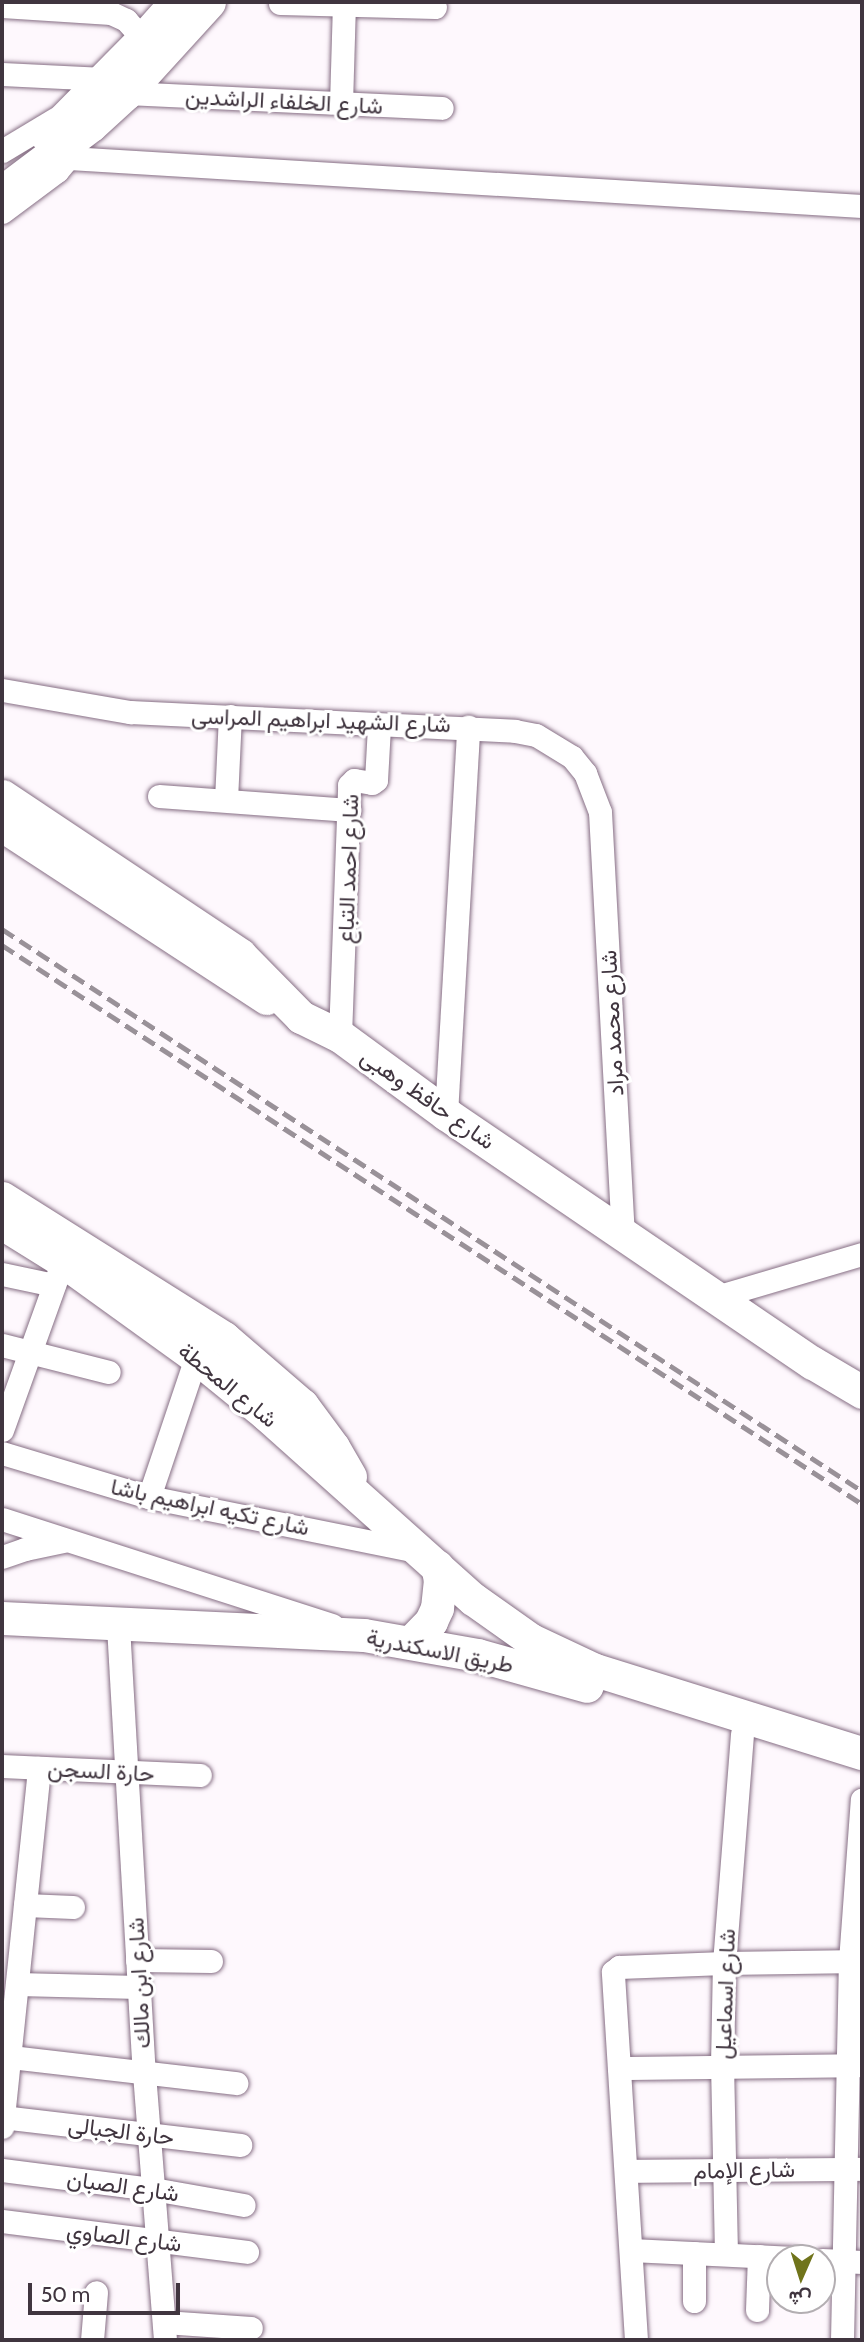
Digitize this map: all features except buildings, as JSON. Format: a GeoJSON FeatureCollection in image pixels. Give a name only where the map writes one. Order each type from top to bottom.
{"type":"FeatureCollection","features":[{"type":"Feature","properties":{"kind":"main road"},"geometry":{"type":"LineString","coordinates":[[115,86],[143,40],[176,2]]}},
{"type":"Feature","properties":{"kind":"main road"},"geometry":{"type":"LineString","coordinates":[[2,192],[209,2]]}},
{"type":"Feature","properties":{"kind":"main road"},"geometry":{"type":"LineString","coordinates":[[2,170],[45,138],[84,116]]}},
{"type":"Feature","properties":{"kind":"main road","name":"شارع حافظ وهبى"},"geometry":{"type":"LineString","coordinates":[[2,796],[240,955],[301,1017],[340,1036],[446,1114],[813,1363],[862,1392]]}},
{"type":"Feature","properties":{"kind":"main road"},"geometry":{"type":"LineString","coordinates":[[2,825],[243,986],[301,1017]]}},
{"type":"Feature","properties":{"kind":"main road"},"geometry":{"type":"LineString","coordinates":[[4,1220],[182,1310],[263,1370],[302,1405],[318,1425],[347,1469],[359,1498]]}},
{"type":"Feature","properties":{"kind":"main road","name":"شارع المحطة"},"geometry":{"type":"LineString","coordinates":[[4,1220],[58,1273],[196,1357],[267,1415],[429,1559]]}},
{"type":"Feature","properties":{"kind":"main road"},"geometry":{"type":"LineString","coordinates":[[411,1642],[426,1627],[437,1608],[440,1580],[429,1559]]}},
{"type":"Feature","properties":{"kind":"main road","name":"طريق الاسكندرية"},"geometry":{"type":"LineString","coordinates":[[429,1559],[501,1620],[563,1656],[596,1670],[862,1753]]}},
{"type":"Feature","properties":{"kind":"main road","name":"طريق الاسكندرية"},"geometry":{"type":"LineString","coordinates":[[3,1620],[293,1630],[364,1635],[411,1642],[510,1662],[862,1773]]}},
{"type":"Feature","properties":{"kind":"street"},"geometry":{"type":"LineString","coordinates":[[280,3],[435,7]]}},
{"type":"Feature","properties":{"kind":"street"},"geometry":{"type":"LineString","coordinates":[[341,104],[344,3]]}},
{"type":"Feature","properties":{"kind":"street"},"geometry":{"type":"LineString","coordinates":[[2,6],[111,13],[126,20],[143,40]]}},
{"type":"Feature","properties":{"kind":"street","name":"شارع الخلفاء الراشدين"},"geometry":{"type":"LineString","coordinates":[[2,74],[341,104],[442,108]]}},
{"type":"Feature","properties":{"kind":"street"},"geometry":{"type":"LineString","coordinates":[[2,151],[84,116]]}},
{"type":"Feature","properties":{"kind":"street"},"geometry":{"type":"LineString","coordinates":[[2,212],[57,171],[69,158],[84,116]]}},
{"type":"Feature","properties":{"kind":"street"},"geometry":{"type":"LineString","coordinates":[[69,158],[862,206]]}},
{"type":"Feature","properties":{"kind":"street","name":"شارع الشهيد ابراهيم المراسى"},"geometry":{"type":"LineString","coordinates":[[2,690],[130,712],[515,731],[555,744],[585,773],[600,813]]}},
{"type":"Feature","properties":{"kind":"street"},"geometry":{"type":"LineString","coordinates":[[226,800],[230,716]]}},
{"type":"Feature","properties":{"kind":"street","name":"شارع احمد التباع"},"geometry":{"type":"LineString","coordinates":[[340,1036],[351,782],[372,783],[376,780],[379,726]]}},
{"type":"Feature","properties":{"kind":"street"},"geometry":{"type":"LineString","coordinates":[[446,1114],[468,727]]}},
{"type":"Feature","properties":{"kind":"street"},"geometry":{"type":"LineString","coordinates":[[159,796],[349,810]]}},
{"type":"Feature","properties":{"kind":"street","name":"شارع محمد مراد"},"geometry":{"type":"LineString","coordinates":[[600,813],[623,1233]]}},
{"type":"Feature","properties":{"kind":"street"},"geometry":{"type":"LineString","coordinates":[[716,1297],[862,1254]]}},
{"type":"Feature","properties":{"kind":"street"},"geometry":{"type":"LineString","coordinates":[[2,1274],[58,1273],[2,1430]]}},
{"type":"Feature","properties":{"kind":"street"},"geometry":{"type":"LineString","coordinates":[[2,1345],[109,1372]]}},
{"type":"Feature","properties":{"kind":"street"},"geometry":{"type":"LineString","coordinates":[[149,1497],[196,1357]]}},
{"type":"Feature","properties":{"kind":"street","name":"شارع تكيه ابراهيم باشا"},"geometry":{"type":"LineString","coordinates":[[2,1453],[149,1497],[429,1559]]}},
{"type":"Feature","properties":{"kind":"street"},"geometry":{"type":"LineString","coordinates":[[2,1519],[364,1635]]}},
{"type":"Feature","properties":{"kind":"street"},"geometry":{"type":"LineString","coordinates":[[2,1557],[47,1543],[70,1541]]}},
{"type":"Feature","properties":{"kind":"street","name":"شارع ابن مالك"},"geometry":{"type":"LineString","coordinates":[[118,1626],[144,2073],[164,2331]]}},
{"type":"Feature","properties":{"kind":"street","name":"شارع اسماعيل"},"geometry":{"type":"LineString","coordinates":[[726,2254],[722,2065],[724,1963],[742,1734]]}},
{"type":"Feature","properties":{"kind":"street","name":"حارة السجن"},"geometry":{"type":"LineString","coordinates":[[2,1766],[200,1775]]}},
{"type":"Feature","properties":{"kind":"street"},"geometry":{"type":"LineString","coordinates":[[2,2120],[6,2056],[17,1984],[11,1951],[25,1905],[39,1768]]}},
{"type":"Feature","properties":{"kind":"street"},"geometry":{"type":"LineString","coordinates":[[842,2340],[843,2261],[854,2169],[856,1961],[862,1798]]}},
{"type":"Feature","properties":{"kind":"street"},"geometry":{"type":"LineString","coordinates":[[25,1905],[73,1907]]}},
{"type":"Feature","properties":{"kind":"street"},"geometry":{"type":"LineString","coordinates":[[137,1960],[211,1961]]}},
{"type":"Feature","properties":{"kind":"street"},"geometry":{"type":"LineString","coordinates":[[636,2340],[613,1972],[619,1968],[724,1963],[856,1961]]}},
{"type":"Feature","properties":{"kind":"street"},"geometry":{"type":"LineString","coordinates":[[17,1984],[139,1987]]}},
{"type":"Feature","properties":{"kind":"street"},"geometry":{"type":"LineString","coordinates":[[6,2056],[236,2083]]}},
{"type":"Feature","properties":{"kind":"street"},"geometry":{"type":"LineString","coordinates":[[619,2068],[855,2065]]}},
{"type":"Feature","properties":{"kind":"street","name":"حارة الجبالى"},"geometry":{"type":"LineString","coordinates":[[2,2120],[240,2145]]}},
{"type":"Feature","properties":{"kind":"street","name":"شارع الإمام"},"geometry":{"type":"LineString","coordinates":[[626,2171],[854,2169]]}},
{"type":"Feature","properties":{"kind":"street","name":"شارع الصبان"},"geometry":{"type":"LineString","coordinates":[[2,2170],[153,2189],[244,2205]]}},
{"type":"Feature","properties":{"kind":"street","name":"شارع الصاوي"},"geometry":{"type":"LineString","coordinates":[[2,2221],[247,2252]]}},
{"type":"Feature","properties":{"kind":"street"},"geometry":{"type":"LineString","coordinates":[[631,2250],[766,2256]]}},
{"type":"Feature","properties":{"kind":"street"},"geometry":{"type":"LineString","coordinates":[[694,2253],[694,2301]]}},
{"type":"Feature","properties":{"kind":"street"},"geometry":{"type":"LineString","coordinates":[[757,2310],[759,2256]]}},
{"type":"Feature","properties":{"kind":"street"},"geometry":{"type":"LineString","coordinates":[[92,2340],[96,2292]]}},
{"type":"Feature","properties":{"kind":"street"},"geometry":{"type":"LineString","coordinates":[[164,2331],[251,2328]]}},
{"type":"Feature","properties":{"kind":"railway"},"geometry":{"type":"LineString","coordinates":[[2,929],[862,1491]]}},
{"type":"Feature","properties":{"kind":"railway"},"geometry":{"type":"LineString","coordinates":[[2,945],[862,1504]]}}]}
